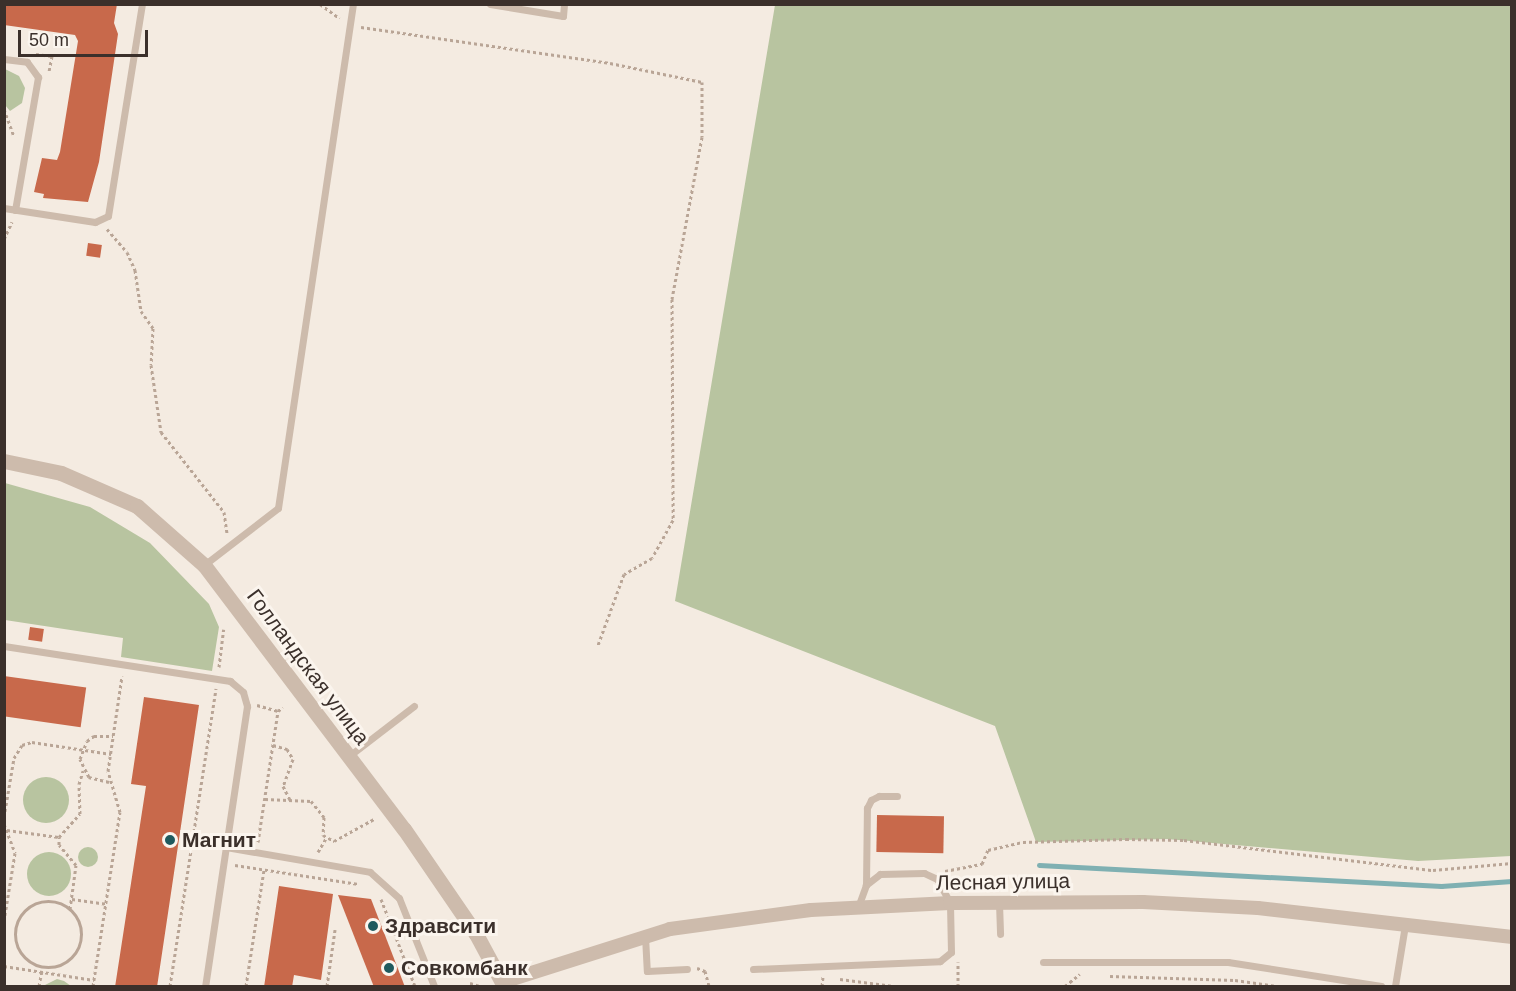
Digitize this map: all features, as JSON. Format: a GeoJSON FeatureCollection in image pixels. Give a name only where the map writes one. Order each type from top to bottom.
{"type":"FeatureCollection","features":[{"type":"Feature","properties":{"kind":"street","name":"Голландская улица"},"geometry":{"type":"LineString","coordinates":[[4,461],[61,473],[138,506],[204,565],[349,756],[476,934],[503,984]]}},
{"type":"Feature","properties":{"kind":"street","name":"Лесная улица"},"geometry":{"type":"LineString","coordinates":[[503,984],[645,936],[743,917],[858,907],[950,903],[1155,902],[1258,909],[1512,938]]}},
{"type":"Feature","properties":{"kind":"lane"},"geometry":{"type":"LineString","coordinates":[[4,208],[102,221],[111,210],[142,4]]}},
{"type":"Feature","properties":{"kind":"lane"},"geometry":{"type":"LineString","coordinates":[[204,565],[278,507],[353,4]]}},
{"type":"Feature","properties":{"kind":"lane"},"geometry":{"type":"LineString","coordinates":[[489,4],[562,16],[564,4]]}},
{"type":"Feature","properties":{"kind":"lane"},"geometry":{"type":"LineString","coordinates":[[4,59],[27,62],[38,76],[15,210]]}},
{"type":"Feature","properties":{"kind":"lane"},"geometry":{"type":"LineString","coordinates":[[4,646],[235,683],[247,702],[205,987]]}},
{"type":"Feature","properties":{"kind":"lane"},"geometry":{"type":"LineString","coordinates":[[349,756],[414,706]]}},
{"type":"Feature","properties":{"kind":"lane"},"geometry":{"type":"LineString","coordinates":[[858,907],[866,885],[867,808],[871,800],[879,796],[897,796]]}},
{"type":"Feature","properties":{"kind":"lane"},"geometry":{"type":"LineString","coordinates":[[226,847],[357,867],[386,884],[399,898],[434,987]]}},
{"type":"Feature","properties":{"kind":"lane"},"geometry":{"type":"LineString","coordinates":[[753,969],[940,961],[952,947],[950,903],[937,879],[924,873],[893,871],[880,874],[866,885]]}},
{"type":"Feature","properties":{"kind":"lane"},"geometry":{"type":"LineString","coordinates":[[999,903],[1000,934]]}},
{"type":"Feature","properties":{"kind":"lane"},"geometry":{"type":"LineString","coordinates":[[1395,987],[1405,925]]}},
{"type":"Feature","properties":{"kind":"lane"},"geometry":{"type":"LineString","coordinates":[[645,936],[647,971],[687,969]]}},
{"type":"Feature","properties":{"kind":"lane"},"geometry":{"type":"LineString","coordinates":[[1043,962],[1228,962],[1382,987]]}},
{"type":"Feature","properties":{"kind":"path"},"geometry":{"type":"LineString","coordinates":[[320,4],[349,26],[610,63],[702,82],[702,136],[672,299],[673,520],[652,558],[624,574],[598,645]]}},
{"type":"Feature","properties":{"kind":"path"},"geometry":{"type":"LineString","coordinates":[[4,109],[13,124],[13,145]]}},
{"type":"Feature","properties":{"kind":"path"},"geometry":{"type":"LineString","coordinates":[[4,239],[15,210]]}},
{"type":"Feature","properties":{"kind":"path"},"geometry":{"type":"LineString","coordinates":[[102,221],[135,270],[141,311],[153,328],[152,365],[161,432],[224,512],[226,547]]}},
{"type":"Feature","properties":{"kind":"path"},"geometry":{"type":"LineString","coordinates":[[170,987],[224,629]]}},
{"type":"Feature","properties":{"kind":"path"},"geometry":{"type":"LineString","coordinates":[[93,987],[120,812],[109,782],[113,735],[124,664]]}},
{"type":"Feature","properties":{"kind":"path"},"geometry":{"type":"LineString","coordinates":[[247,702],[278,711]]}},
{"type":"Feature","properties":{"kind":"path"},"geometry":{"type":"LineString","coordinates":[[257,852],[278,711],[283,707]]}},
{"type":"Feature","properties":{"kind":"path"},"geometry":{"type":"LineString","coordinates":[[81,749],[94,736],[113,735]]}},
{"type":"Feature","properties":{"kind":"path"},"geometry":{"type":"LineString","coordinates":[[4,817],[14,758],[22,745],[32,742],[111,754]]}},
{"type":"Feature","properties":{"kind":"path"},"geometry":{"type":"LineString","coordinates":[[273,745],[283,747],[293,759],[283,786],[291,801]]}},
{"type":"Feature","properties":{"kind":"path"},"geometry":{"type":"LineString","coordinates":[[70,909],[76,865],[59,845],[59,837],[80,814],[79,784],[83,771],[81,749]]}},
{"type":"Feature","properties":{"kind":"path"},"geometry":{"type":"LineString","coordinates":[[83,771],[98,781],[109,782]]}},
{"type":"Feature","properties":{"kind":"path"},"geometry":{"type":"LineString","coordinates":[[265,799],[291,801],[303,799],[317,805],[324,817],[323,835],[329,840],[338,839],[374,819]]}},
{"type":"Feature","properties":{"kind":"path"},"geometry":{"type":"LineString","coordinates":[[4,824],[15,853],[4,921]]}},
{"type":"Feature","properties":{"kind":"path"},"geometry":{"type":"LineString","coordinates":[[6,830],[59,837]]}},
{"type":"Feature","properties":{"kind":"path"},"geometry":{"type":"LineString","coordinates":[[937,879],[948,869],[982,864],[988,850],[1023,842],[1068,840],[1184,840],[1433,870],[1512,863]]}},
{"type":"Feature","properties":{"kind":"path"},"geometry":{"type":"LineString","coordinates":[[246,987],[266,854]]}},
{"type":"Feature","properties":{"kind":"path"},"geometry":{"type":"LineString","coordinates":[[224,863],[366,885]]}},
{"type":"Feature","properties":{"kind":"path"},"geometry":{"type":"LineString","coordinates":[[380,896],[415,987]]}},
{"type":"Feature","properties":{"kind":"path"},"geometry":{"type":"LineString","coordinates":[[72,899],[106,904]]}},
{"type":"Feature","properties":{"kind":"path"},"geometry":{"type":"LineString","coordinates":[[36,903],[60,903],[70,909],[80,924],[80,943],[66,962],[43,967],[31,963],[16,944],[18,920],[36,903]]}},
{"type":"Feature","properties":{"kind":"path"},"geometry":{"type":"LineString","coordinates":[[327,987],[335,930]]}},
{"type":"Feature","properties":{"kind":"path"},"geometry":{"type":"LineString","coordinates":[[952,947],[958,956],[958,987]]}},
{"type":"Feature","properties":{"kind":"path"},"geometry":{"type":"LineString","coordinates":[[4,966],[94,980]]}},
{"type":"Feature","properties":{"kind":"path"},"geometry":{"type":"LineString","coordinates":[[39,987],[43,967]]}},
{"type":"Feature","properties":{"kind":"path"},"geometry":{"type":"LineString","coordinates":[[687,969],[705,971],[710,987]]}},
{"type":"Feature","properties":{"kind":"path"},"geometry":{"type":"LineString","coordinates":[[1078,975],[1089,975]]}},
{"type":"Feature","properties":{"kind":"path"},"geometry":{"type":"LineString","coordinates":[[1099,975],[1235,980],[1277,987]]}},
{"type":"Feature","properties":{"kind":"path"},"geometry":{"type":"LineString","coordinates":[[823,976],[894,987]]}},
{"type":"Feature","properties":{"kind":"path"},"geometry":{"type":"LineString","coordinates":[[470,983],[480,987]]}},
{"type":"Feature","properties":{"kind":"green space"},"geometry":{"type":"Polygon","coordinates":[[[775,5],[1511,5],[1511,856],[1418,861],[1167,839],[1036,842],[995,726],[675,601],[775,5]]]}},
{"type":"Feature","properties":{"kind":"green space"},"geometry":{"type":"Polygon","coordinates":[[[5,69],[19,76],[25,88],[22,103],[10,111],[5,105],[5,69]]]}},
{"type":"Feature","properties":{"kind":"green space"},"geometry":{"type":"Polygon","coordinates":[[[5,483],[90,507],[150,543],[209,604],[219,627],[212,671],[121,657],[123,638],[5,620],[5,483]]]}},
{"type":"Feature","properties":{"kind":"green space"},"geometry":{"type":"Polygon","coordinates":[[[46,777],[62,784],[69,800],[62,816],[46,823],[30,816],[23,800],[30,784],[46,777]]]}},
{"type":"Feature","properties":{"kind":"green space"},"geometry":{"type":"Polygon","coordinates":[[[88,847],[95,850],[98,857],[95,864],[88,867],[81,864],[78,857],[81,850],[88,847]]]}},
{"type":"Feature","properties":{"kind":"green space"},"geometry":{"type":"Polygon","coordinates":[[[49,852],[65,858],[71,874],[65,890],[49,896],[33,890],[27,874],[33,858],[49,852]]]}},
{"type":"Feature","properties":{"kind":"green space"},"geometry":{"type":"Polygon","coordinates":[[[57,979],[71,986],[43,986],[57,979]]]}},
{"type":"Feature","properties":{"kind":"building"},"geometry":{"type":"Polygon","coordinates":[[[4,4],[117,4],[114,23],[118,34],[99,162],[88,202],[43,198],[44,194],[34,192],[42,158],[57,160],[60,152],[78,41],[75,35],[4,25],[4,4]]]}},
{"type":"Feature","properties":{"kind":"building"},"geometry":{"type":"Polygon","coordinates":[[[88,243],[102,245],[100,258],[86,256],[88,243]]]}},
{"type":"Feature","properties":{"kind":"building"},"geometry":{"type":"Polygon","coordinates":[[[30,627],[44,629],[42,642],[28,640],[30,627]]]}},
{"type":"Feature","properties":{"kind":"building"},"geometry":{"type":"Polygon","coordinates":[[[4,676],[86,688],[81,727],[4,716],[4,676]]]}},
{"type":"Feature","properties":{"kind":"building"},"geometry":{"type":"Polygon","coordinates":[[[144,697],[199,705],[157,987],[115,987],[146,786],[131,784],[144,697]]]}},
{"type":"Feature","properties":{"kind":"building"},"geometry":{"type":"Polygon","coordinates":[[[877,815],[944,816],[943,853],[876,852],[877,815]]]}},
{"type":"Feature","properties":{"kind":"building"},"geometry":{"type":"Polygon","coordinates":[[[279,886],[333,894],[321,980],[294,975],[292,987],[264,987],[279,886]]]}},
{"type":"Feature","properties":{"kind":"building"},"geometry":{"type":"Polygon","coordinates":[[[338,895],[371,899],[405,987],[374,987],[338,895]]]}},
{"type":"Feature","properties":{"kind":"waterway"},"geometry":{"type":"LineString","coordinates":[[1039,865],[1441,886],[1512,881]]}},
{"type":"Feature","properties":{"kind":"place","name":"Магнит"},"geometry":{"type":"Point","coordinates":[170,840]}},
{"type":"Feature","properties":{"kind":"place","name":"Здравсити"},"geometry":{"type":"Point","coordinates":[373,926]}},
{"type":"Feature","properties":{"kind":"place","name":"Совкомбанк"},"geometry":{"type":"Point","coordinates":[389,968]}}]}
